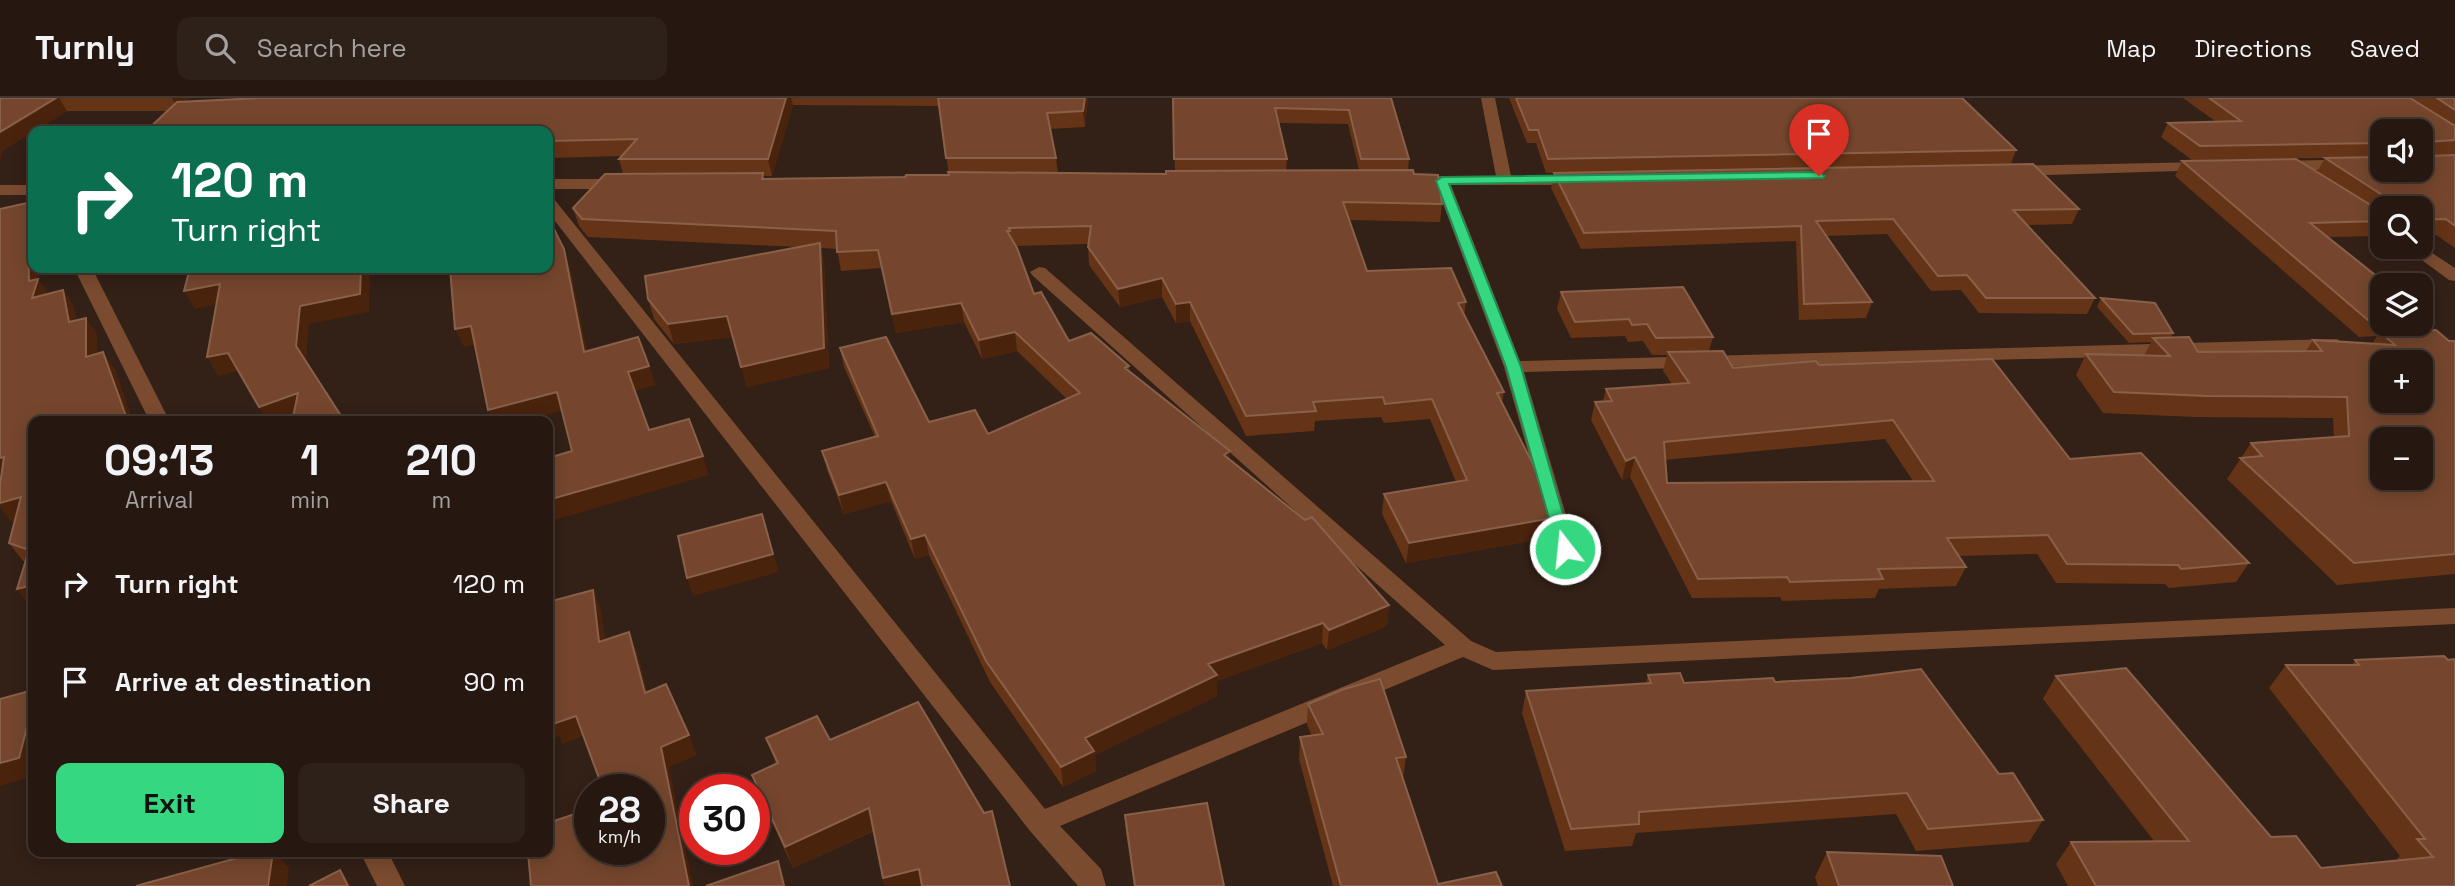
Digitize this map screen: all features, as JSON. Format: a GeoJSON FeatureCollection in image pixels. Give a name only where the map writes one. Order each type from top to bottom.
{"type":"FeatureCollection","features":[{"type":"Feature","properties":{"kind":"street"},"geometry":{"type":"LineString","coordinates":[[1488,98],[1504,180]]}},
{"type":"Feature","properties":{"kind":"street"},"geometry":{"type":"LineString","coordinates":[[2264,166],[2370,164]]}},
{"type":"Feature","properties":{"kind":"street"},"geometry":{"type":"LineString","coordinates":[[2292,166],[2314,181]]}},
{"type":"Feature","properties":{"kind":"street"},"geometry":{"type":"LineString","coordinates":[[2000,172],[2222,167]]}},
{"type":"Feature","properties":{"kind":"street"},"geometry":{"type":"LineString","coordinates":[[1400,181],[1597,180]]}},
{"type":"Feature","properties":{"kind":"street"},"geometry":{"type":"LineString","coordinates":[[1442,181],[1513,367],[1565,549]]}},
{"type":"Feature","properties":{"kind":"street"},"geometry":{"type":"LineString","coordinates":[[553,184],[644,184]]}},
{"type":"Feature","properties":{"kind":"street"},"geometry":{"type":"LineString","coordinates":[[0,190],[28,190]]}},
{"type":"Feature","properties":{"kind":"street"},"geometry":{"type":"LineString","coordinates":[[553,208],[1040,823],[1091,878],[1091,886]]}},
{"type":"Feature","properties":{"kind":"street"},"geometry":{"type":"LineString","coordinates":[[2430,259],[2455,276]]}},
{"type":"Feature","properties":{"kind":"street"},"geometry":{"type":"LineString","coordinates":[[1039,272],[1463,647],[1493,661],[2455,617]]}},
{"type":"Feature","properties":{"kind":"street"},"geometry":{"type":"LineString","coordinates":[[86,273],[157,416]]}},
{"type":"Feature","properties":{"kind":"street"},"geometry":{"type":"LineString","coordinates":[[1513,367],[2358,344]]}},
{"type":"Feature","properties":{"kind":"street"},"geometry":{"type":"LineString","coordinates":[[1040,823],[1463,647]]}},
{"type":"Feature","properties":{"kind":"street"},"geometry":{"type":"LineString","coordinates":[[376,857],[391,886]]}},
{"type":"Feature","properties":{"kind":"building"},"geometry":{"type":"Polygon","coordinates":[[[0,98],[56,98],[0,132],[0,98]]]}},
{"type":"Feature","properties":{"kind":"building"},"geometry":{"type":"Polygon","coordinates":[[[260,98],[786,98],[768,159],[619,159],[637,139],[553,141],[553,126],[151,126],[177,102],[260,98]]]}},
{"type":"Feature","properties":{"kind":"building"},"geometry":{"type":"Polygon","coordinates":[[[938,98],[1085,98],[1083,111],[1047,113],[1056,158],[946,158],[938,98]]]}},
{"type":"Feature","properties":{"kind":"building"},"geometry":{"type":"Polygon","coordinates":[[[1173,98],[1391,98],[1409,159],[1361,159],[1349,110],[1275,108],[1287,159],[1174,159],[1173,98]]]}},
{"type":"Feature","properties":{"kind":"building"},"geometry":{"type":"Polygon","coordinates":[[[1516,98],[1962,98],[2016,150],[1548,159],[1538,130],[1529,130],[1516,98]]]}},
{"type":"Feature","properties":{"kind":"building"},"geometry":{"type":"Polygon","coordinates":[[[2209,98],[2410,98],[2455,126],[2455,140],[2433,142],[2433,119],[2370,119],[2370,143],[2200,146],[2168,123],[2241,121],[2209,98]]]}},
{"type":"Feature","properties":{"kind":"building"},"geometry":{"type":"Polygon","coordinates":[[[2437,98],[2455,98],[2455,110],[2437,98]]]}},
{"type":"Feature","properties":{"kind":"building"},"geometry":{"type":"Polygon","coordinates":[[[2455,155],[2455,226],[2446,219],[2433,220],[2433,196],[2384,196],[2325,158],[2370,157],[2370,182],[2433,182],[2433,156],[2455,155]]]}},
{"type":"Feature","properties":{"kind":"building"},"geometry":{"type":"Polygon","coordinates":[[[2296,159],[2370,205],[2370,221],[2310,223],[2373,273],[2370,273],[2370,321],[2369,321],[2182,161],[2296,159]]]}},
{"type":"Feature","properties":{"kind":"building"},"geometry":{"type":"Polygon","coordinates":[[[2033,164],[2079,209],[2013,210],[2095,298],[1986,298],[1967,275],[1938,276],[1893,219],[1816,221],[1872,302],[1804,304],[1801,226],[1584,233],[1554,173],[2033,164]]]}},
{"type":"Feature","properties":{"kind":"building"},"geometry":{"type":"Polygon","coordinates":[[[1413,170],[1414,174],[1438,175],[1442,204],[1343,202],[1367,271],[1451,268],[1466,302],[1458,303],[1504,392],[1497,393],[1543,484],[1553,518],[1409,543],[1384,494],[1467,480],[1432,399],[1385,404],[1383,397],[1313,402],[1316,411],[1246,416],[1190,302],[1176,304],[1162,278],[1118,289],[1088,247],[1091,226],[1009,228],[1010,231],[1007,231],[1017,248],[1034,294],[1041,292],[1069,341],[1091,333],[1129,366],[1125,368],[1230,451],[1224,455],[1305,520],[1312,517],[1389,605],[1329,630],[1323,623],[1208,664],[1217,675],[1085,738],[1094,751],[1061,767],[986,661],[925,535],[911,539],[886,482],[839,495],[822,451],[878,436],[840,348],[886,337],[929,422],[975,410],[988,434],[1080,393],[1015,332],[979,340],[961,303],[892,314],[878,250],[837,252],[836,231],[582,219],[573,208],[605,174],[763,173],[762,179],[905,177],[949,175],[948,172],[1166,174],[1166,171],[1413,170]]]}},
{"type":"Feature","properties":{"kind":"building"},"geometry":{"type":"Polygon","coordinates":[[[27,203],[29,281],[38,279],[32,298],[63,290],[69,322],[86,318],[86,357],[103,352],[126,416],[28,416],[28,550],[9,543],[21,497],[0,503],[4,457],[0,458],[0,209],[27,203]]]}},
{"type":"Feature","properties":{"kind":"building"},"geometry":{"type":"Polygon","coordinates":[[[553,227],[564,249],[584,352],[638,337],[649,366],[628,372],[649,430],[689,419],[703,456],[553,499],[553,457],[572,451],[557,392],[488,410],[471,326],[455,329],[450,273],[553,273],[553,227]]]}},
{"type":"Feature","properties":{"kind":"building"},"geometry":{"type":"Polygon","coordinates":[[[820,243],[824,348],[741,367],[727,316],[668,324],[648,299],[645,276],[820,243]]]}},
{"type":"Feature","properties":{"kind":"building"},"geometry":{"type":"Polygon","coordinates":[[[189,273],[361,273],[360,294],[300,306],[296,346],[341,416],[293,416],[298,393],[259,407],[228,353],[207,357],[220,284],[184,291],[189,273]]]}},
{"type":"Feature","properties":{"kind":"building"},"geometry":{"type":"Polygon","coordinates":[[[1683,287],[1713,337],[1656,338],[1647,324],[1632,325],[1629,319],[1575,322],[1561,292],[1683,287]]]}},
{"type":"Feature","properties":{"kind":"building"},"geometry":{"type":"Polygon","coordinates":[[[2101,298],[2155,303],[2173,333],[2133,334],[2101,298]]]}},
{"type":"Feature","properties":{"kind":"building"},"geometry":{"type":"Polygon","coordinates":[[[2433,330],[2436,330],[2449,341],[2455,341],[2455,554],[2354,563],[2240,458],[2262,456],[2251,443],[2349,436],[2347,397],[2114,392],[2086,354],[2170,356],[2153,338],[2189,337],[2198,352],[2322,351],[2313,340],[2395,345],[2385,336],[2433,336],[2433,330]]]}},
{"type":"Feature","properties":{"kind":"building"},"geometry":{"type":"Polygon","coordinates":[[[1723,351],[1733,368],[1816,361],[1819,365],[1992,359],[2070,459],[2141,453],[2249,563],[2181,569],[2178,565],[2067,564],[2048,535],[1947,538],[1966,567],[1878,569],[1883,579],[1790,582],[1787,577],[1698,579],[1635,457],[1626,461],[1595,402],[1612,401],[1606,389],[1689,383],[1668,352],[1723,351]],[[1893,420],[1664,442],[1667,483],[1934,481],[1893,420]]]}},
{"type":"Feature","properties":{"kind":"building"},"geometry":{"type":"Polygon","coordinates":[[[762,514],[773,554],[687,578],[678,536],[762,514]]]}},
{"type":"Feature","properties":{"kind":"building"},"geometry":{"type":"Polygon","coordinates":[[[28,553],[28,586],[17,589],[28,553]]]}},
{"type":"Feature","properties":{"kind":"building"},"geometry":{"type":"Polygon","coordinates":[[[593,590],[599,642],[629,632],[645,693],[666,684],[689,735],[661,747],[679,836],[679,865],[685,865],[689,886],[531,886],[528,857],[553,857],[553,821],[574,814],[574,865],[665,865],[665,774],[597,774],[576,716],[553,724],[553,601],[593,590]]]}},
{"type":"Feature","properties":{"kind":"building"},"geometry":{"type":"Polygon","coordinates":[[[2444,656],[2448,660],[2455,659],[2455,886],[2096,886],[2071,842],[2189,841],[2056,676],[2126,668],[2271,837],[2296,836],[2321,868],[2433,857],[2417,839],[2425,839],[2286,665],[2359,665],[2355,660],[2444,656]]]}},
{"type":"Feature","properties":{"kind":"building"},"geometry":{"type":"Polygon","coordinates":[[[1921,669],[1999,774],[2013,773],[2043,820],[1928,829],[1907,793],[1639,812],[1639,824],[1571,829],[1526,691],[1651,683],[1648,675],[1680,673],[1684,683],[1773,678],[1775,682],[1851,678],[1921,669]]]}},
{"type":"Feature","properties":{"kind":"building"},"geometry":{"type":"Polygon","coordinates":[[[1380,679],[1406,757],[1396,758],[1438,884],[1496,872],[1502,886],[1341,886],[1300,737],[1323,734],[1308,704],[1344,689],[1380,679]]]}},
{"type":"Feature","properties":{"kind":"building"},"geometry":{"type":"Polygon","coordinates":[[[28,691],[28,723],[19,758],[0,763],[0,699],[28,691]]]}},
{"type":"Feature","properties":{"kind":"building"},"geometry":{"type":"Polygon","coordinates":[[[918,702],[984,813],[992,811],[1010,886],[922,886],[919,869],[883,878],[869,808],[785,847],[770,814],[770,774],[754,774],[778,763],[766,738],[817,716],[830,740],[918,702]]]}},
{"type":"Feature","properties":{"kind":"building"},"geometry":{"type":"Polygon","coordinates":[[[1207,803],[1224,886],[1135,886],[1125,815],[1207,803]]]}},
{"type":"Feature","properties":{"kind":"building"},"geometry":{"type":"Polygon","coordinates":[[[1827,852],[1941,856],[1953,886],[1839,886],[1827,852]]]}},
{"type":"Feature","properties":{"kind":"building"},"geometry":{"type":"Polygon","coordinates":[[[241,857],[272,857],[268,886],[136,886],[241,857]]]}},
{"type":"Feature","properties":{"kind":"building"},"geometry":{"type":"Polygon","coordinates":[[[778,861],[784,886],[706,886],[770,865],[778,861]]]}},
{"type":"Feature","properties":{"kind":"building"},"geometry":{"type":"Polygon","coordinates":[[[340,870],[348,886],[309,886],[340,870]]]}},
{"type":"Feature","properties":{"kind":"route"},"geometry":{"type":"LineString","coordinates":[[1565,549],[1513,367],[1442,181],[1819,176]]}}]}
